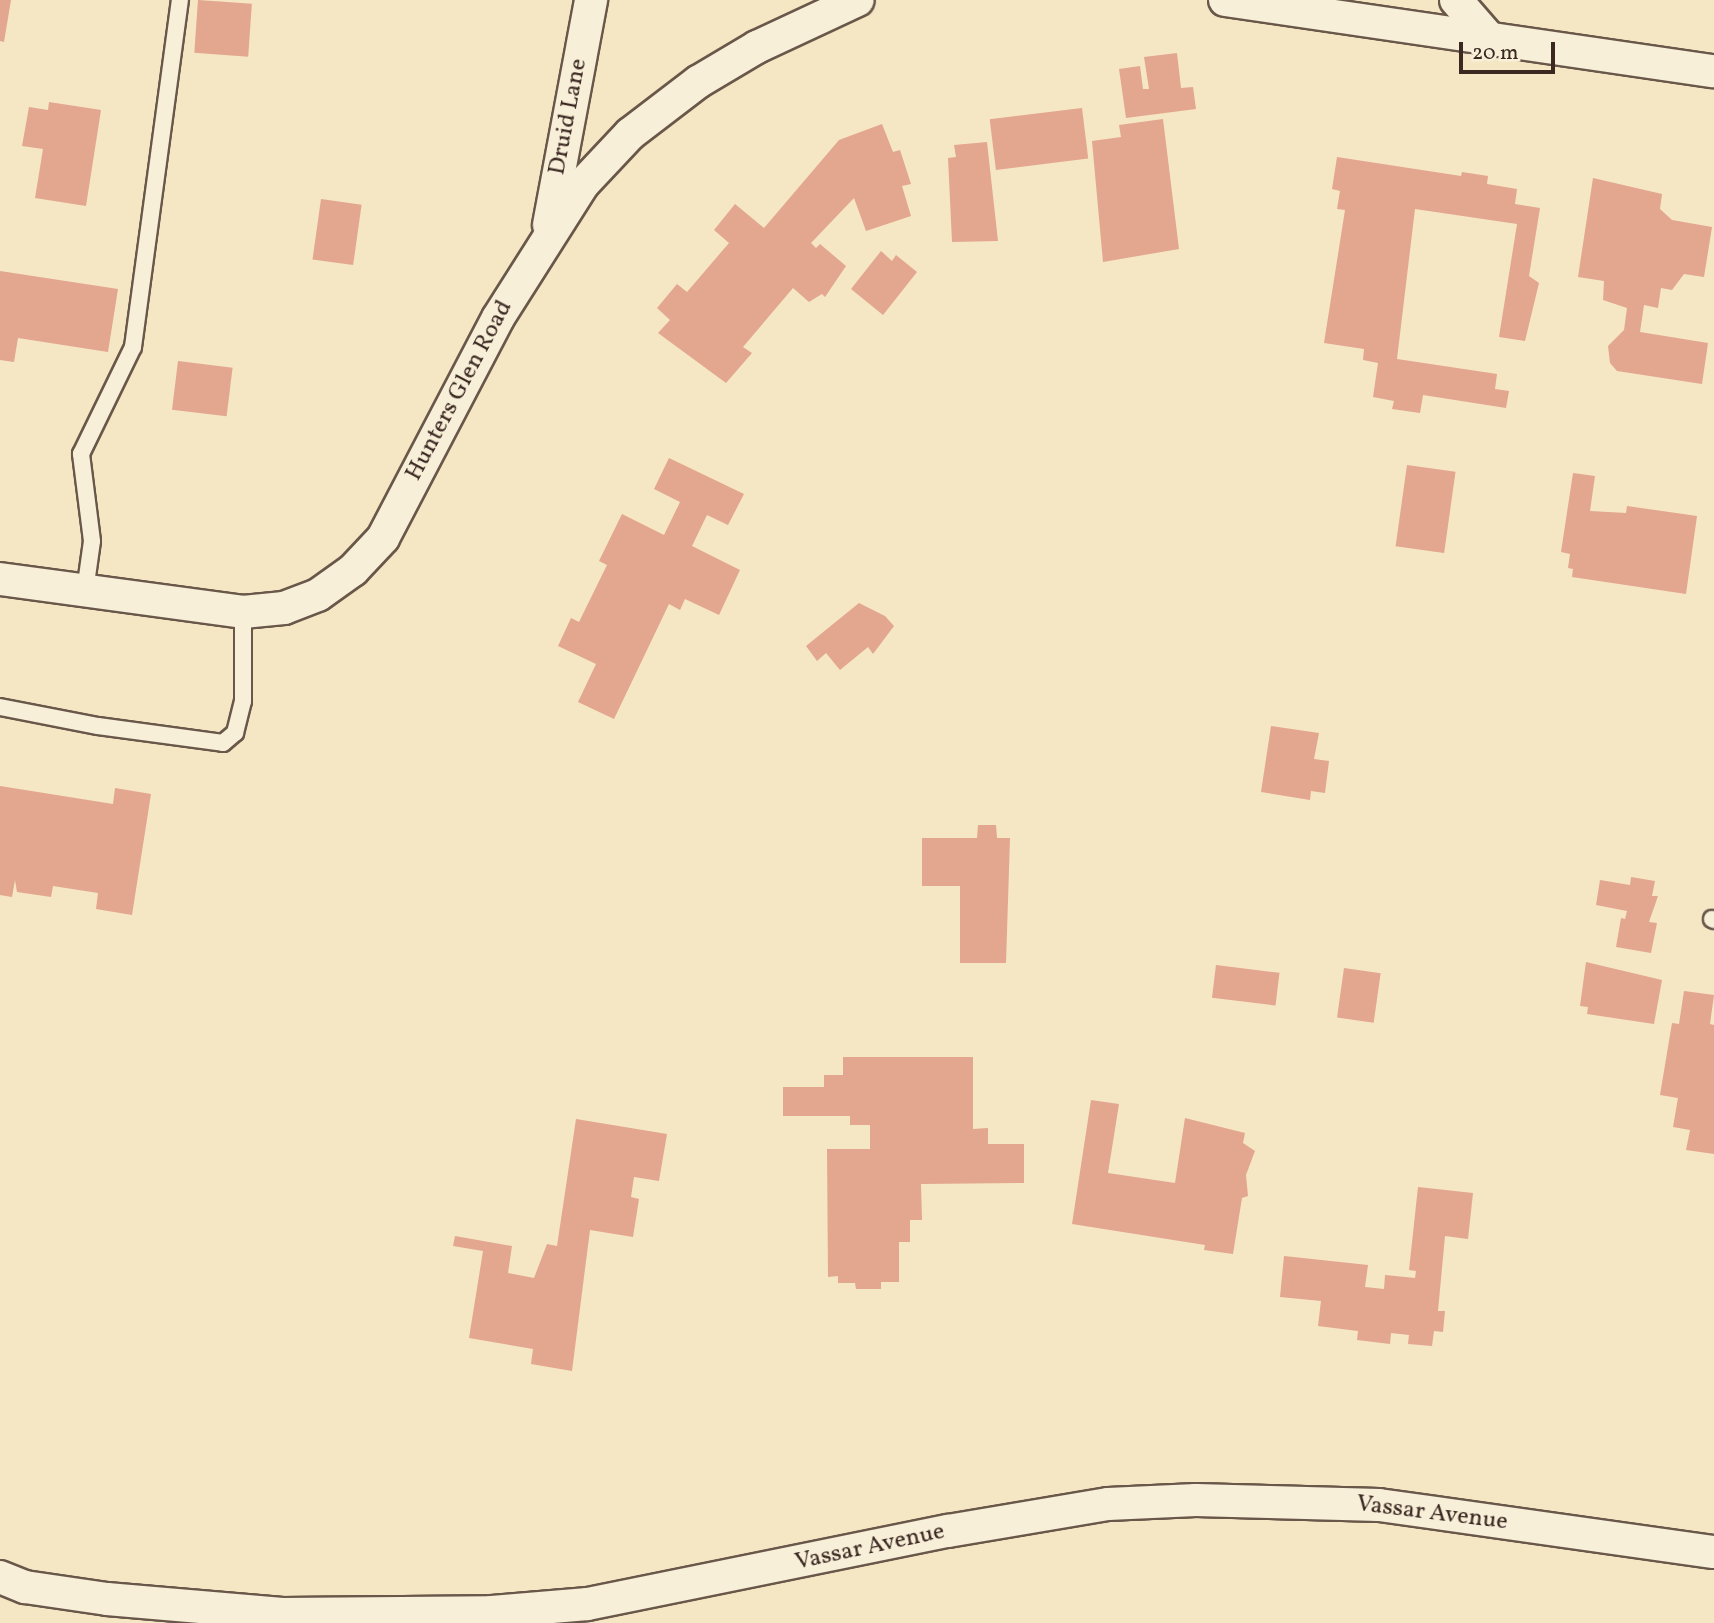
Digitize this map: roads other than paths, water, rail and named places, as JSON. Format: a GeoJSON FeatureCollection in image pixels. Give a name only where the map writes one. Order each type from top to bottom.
{"type":"FeatureCollection","features":[{"type":"Feature","properties":{"kind":"street","name":"Druid Lane"},"geometry":{"type":"LineString","coordinates":[[548,234],[591,0]]}},
{"type":"Feature","properties":{"kind":"street","name":"Hunters Glen Road"},"geometry":{"type":"LineString","coordinates":[[0,579],[243,612],[284,608],[318,595],[352,570],[383,538],[498,318],[548,234],[583,184],[630,134],[688,89],[757,47],[858,0]]}},
{"type":"Feature","properties":{"kind":"street"},"geometry":{"type":"LineString","coordinates":[[1225,0],[1714,71]]}},
{"type":"Feature","properties":{"kind":"street"},"geometry":{"type":"LineString","coordinates":[[1455,0],[1489,38]]}},
{"type":"Feature","properties":{"kind":"street","name":"Vassar Avenue"},"geometry":{"type":"LineString","coordinates":[[8,1589],[282,1614],[492,1612],[588,1604],[948,1531],[1108,1504],[1196,1500],[1380,1505],[1714,1552]]}},
{"type":"Feature","properties":{"kind":"lane"},"geometry":{"type":"LineString","coordinates":[[85,591],[92,541],[81,454],[133,347],[180,0]]}},
{"type":"Feature","properties":{"kind":"lane"},"geometry":{"type":"LineString","coordinates":[[0,707],[110,728],[223,743],[235,733],[243,701],[243,612]]}}]}
